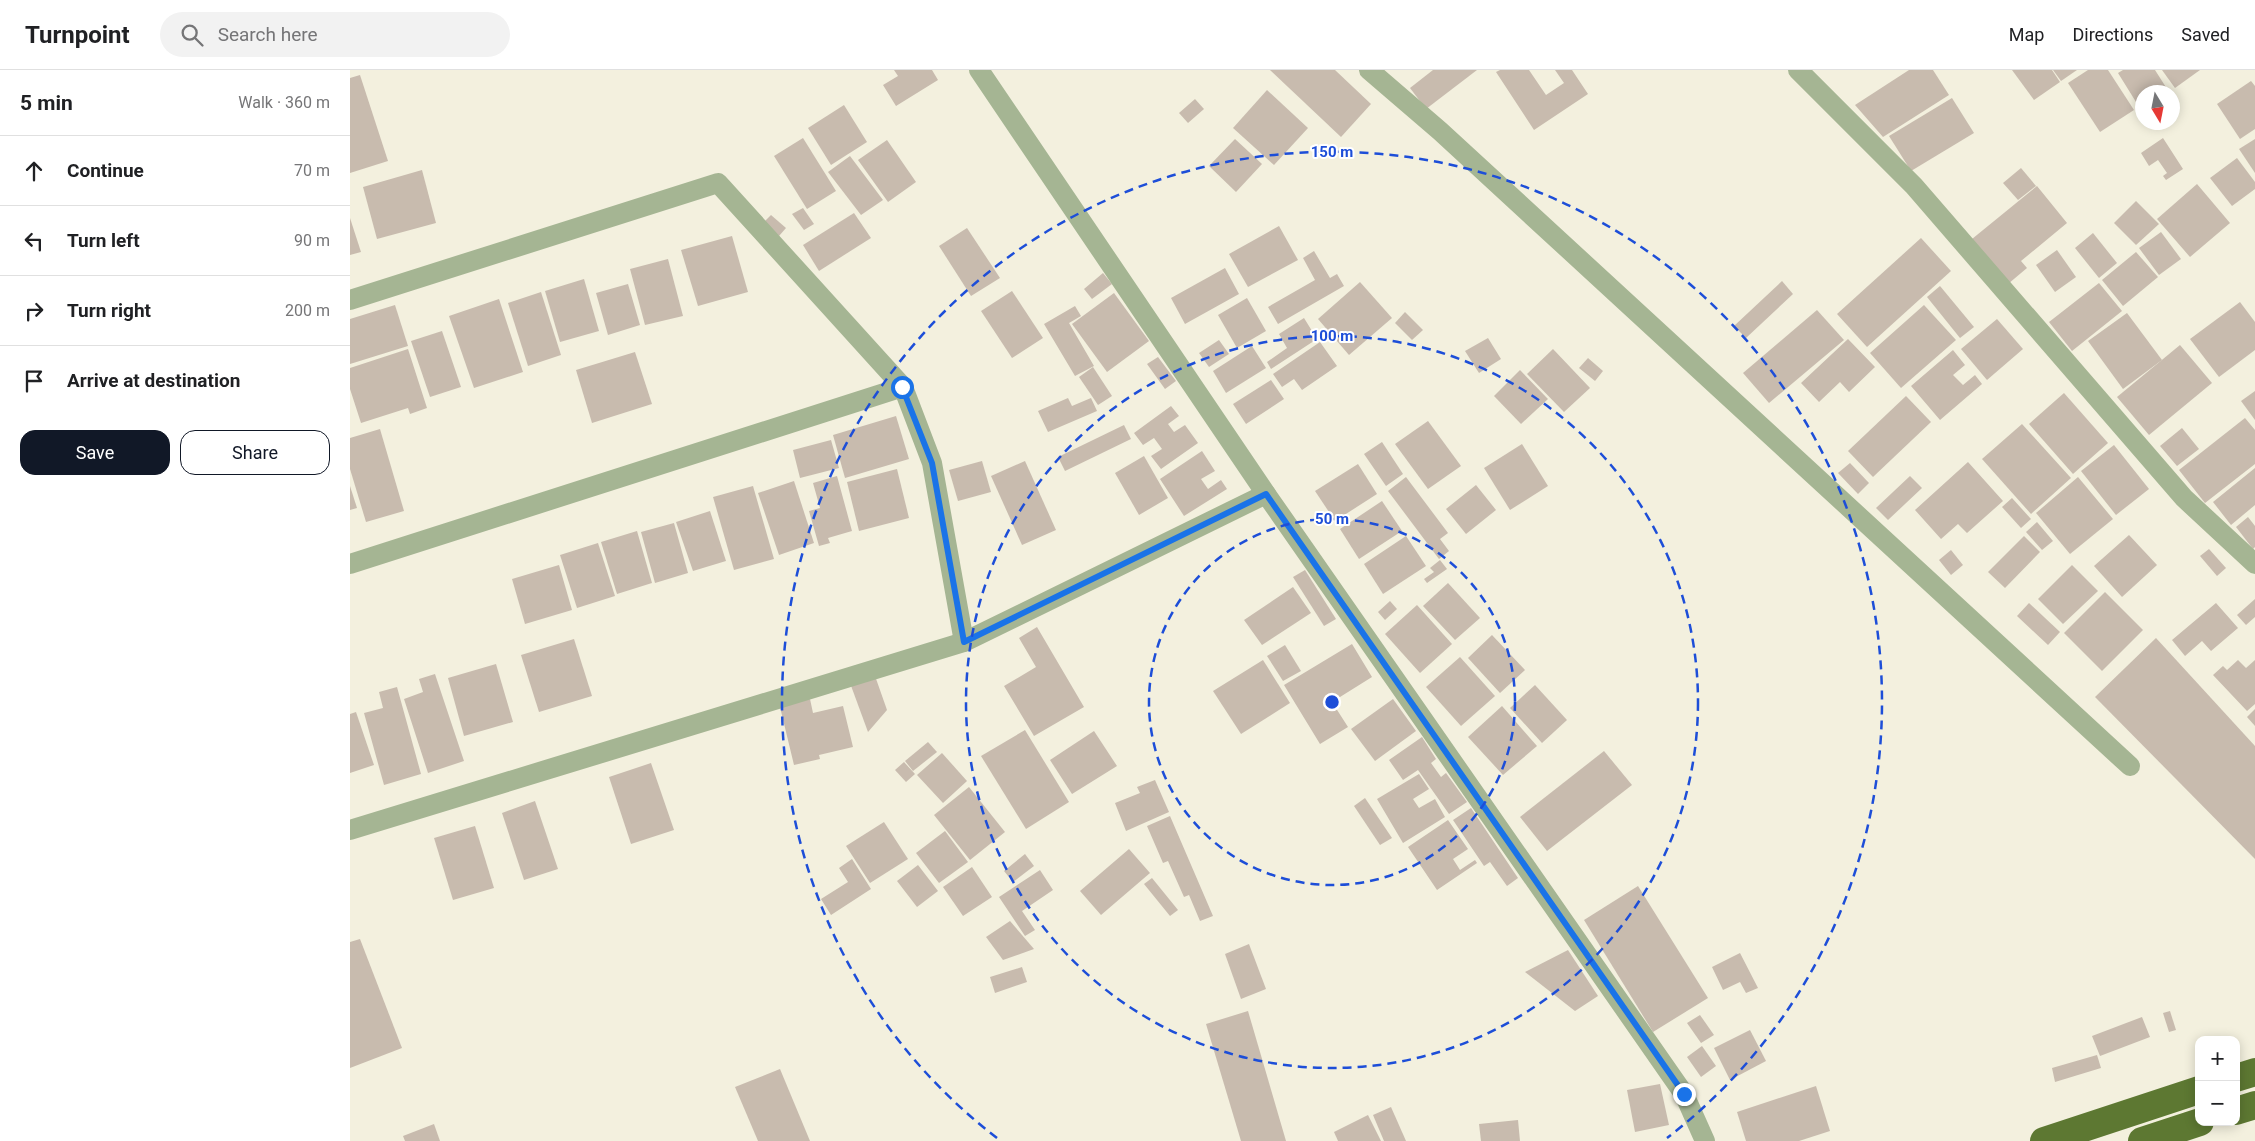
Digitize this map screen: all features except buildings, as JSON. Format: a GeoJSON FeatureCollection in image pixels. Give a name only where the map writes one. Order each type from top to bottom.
{"type":"FeatureCollection","features":[{"type":"Feature","properties":{"kind":"highway"},"geometry":{"type":"LineString","coordinates":[[2240,1077],[2255,1072]]}},
{"type":"Feature","properties":{"kind":"highway"},"geometry":{"type":"LineString","coordinates":[[2044,1141],[2195,1091]]}},
{"type":"Feature","properties":{"kind":"highway"},"geometry":{"type":"LineString","coordinates":[[2240,1110],[2255,1105]]}},
{"type":"Feature","properties":{"kind":"highway"},"geometry":{"type":"LineString","coordinates":[[2142,1141],[2195,1124]]}},
{"type":"Feature","properties":{"kind":"street"},"geometry":{"type":"LineString","coordinates":[[979,70],[1266,494],[1684,1094],[1705,1141]]}},
{"type":"Feature","properties":{"kind":"street"},"geometry":{"type":"LineString","coordinates":[[1369,70],[1440,131],[2130,766]]}},
{"type":"Feature","properties":{"kind":"street"},"geometry":{"type":"LineString","coordinates":[[1798,70],[1914,186],[2184,498],[2255,564]]}},
{"type":"Feature","properties":{"kind":"street"},"geometry":{"type":"LineString","coordinates":[[350,300],[718,183],[902,387],[932,463],[964,642]]}},
{"type":"Feature","properties":{"kind":"street"},"geometry":{"type":"LineString","coordinates":[[350,564],[902,387]]}},
{"type":"Feature","properties":{"kind":"street"},"geometry":{"type":"LineString","coordinates":[[350,830],[964,642],[1266,494]]}},
{"type":"Feature","properties":{"kind":"route"},"geometry":{"type":"LineString","coordinates":[[902,387],[932,463],[964,642],[1266,494],[1684,1094]]}}]}
